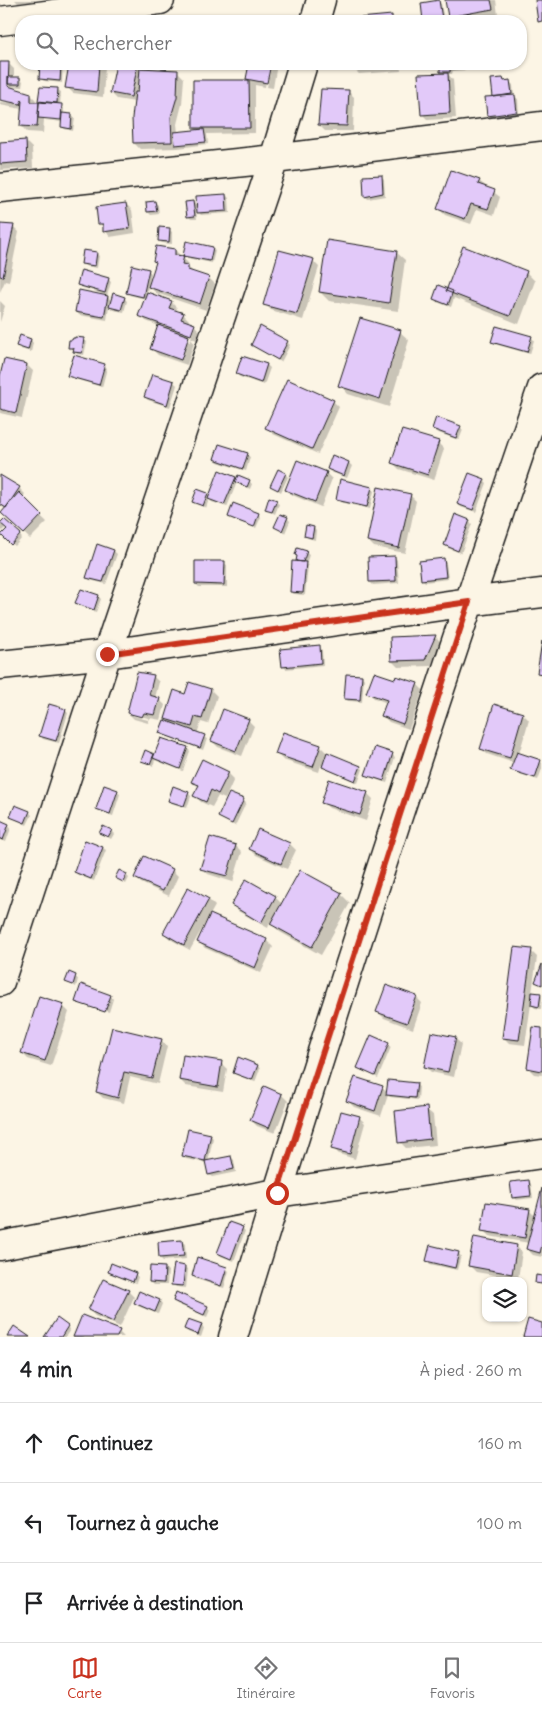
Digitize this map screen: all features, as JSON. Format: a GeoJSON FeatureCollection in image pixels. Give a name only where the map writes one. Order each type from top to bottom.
{"type":"FeatureCollection","features":[{"type":"Feature","properties":{"kind":"street"},"geometry":{"type":"LineString","coordinates":[[46,15],[160,0]]}},
{"type":"Feature","properties":{"kind":"street"},"geometry":{"type":"LineString","coordinates":[[317,15],[322,0]]}},
{"type":"Feature","properties":{"kind":"street"},"geometry":{"type":"LineString","coordinates":[[0,21],[15,19]]}},
{"type":"Feature","properties":{"kind":"street"},"geometry":{"type":"LineString","coordinates":[[0,982],[107,654],[274,159],[300,70]]}},
{"type":"Feature","properties":{"kind":"street"},"geometry":{"type":"LineString","coordinates":[[0,188],[274,159],[542,126]]}},
{"type":"Feature","properties":{"kind":"street"},"geometry":{"type":"LineString","coordinates":[[233,1337],[277,1193],[469,602],[542,388]]}},
{"type":"Feature","properties":{"kind":"street"},"geometry":{"type":"LineString","coordinates":[[0,664],[107,654],[542,593]]}},
{"type":"Feature","properties":{"kind":"street"},"geometry":{"type":"LineString","coordinates":[[0,1246],[277,1193],[542,1154]]}},
{"type":"Feature","properties":{"kind":"building"},"geometry":{"type":"Polygon","coordinates":[[[439,0],[441,15],[422,15],[421,3],[439,0]]]}},
{"type":"Feature","properties":{"kind":"building"},"geometry":{"type":"Polygon","coordinates":[[[445,0],[491,0],[493,9],[459,15],[448,15],[445,0]]]}},
{"type":"Feature","properties":{"kind":"building"},"geometry":{"type":"Polygon","coordinates":[[[535,0],[542,0],[542,21],[538,22],[535,0]]]}},
{"type":"Feature","properties":{"kind":"building"},"geometry":{"type":"Polygon","coordinates":[[[0,62],[9,62],[8,86],[31,93],[31,102],[39,102],[37,127],[20,126],[22,100],[20,104],[0,100],[0,62]]]}},
{"type":"Feature","properties":{"kind":"building"},"geometry":{"type":"Polygon","coordinates":[[[40,70],[61,70],[60,81],[39,79],[40,70]]]}},
{"type":"Feature","properties":{"kind":"building"},"geometry":{"type":"Polygon","coordinates":[[[68,70],[99,70],[97,92],[65,88],[68,70]]]}},
{"type":"Feature","properties":{"kind":"building"},"geometry":{"type":"Polygon","coordinates":[[[115,70],[137,70],[131,97],[110,93],[115,70]]]}},
{"type":"Feature","properties":{"kind":"building"},"geometry":{"type":"Polygon","coordinates":[[[140,70],[178,70],[177,97],[171,117],[172,142],[133,143],[132,118],[135,92],[138,92],[140,70]]]}},
{"type":"Feature","properties":{"kind":"building"},"geometry":{"type":"Polygon","coordinates":[[[248,70],[270,70],[267,83],[246,79],[248,70]]]}},
{"type":"Feature","properties":{"kind":"building"},"geometry":{"type":"Polygon","coordinates":[[[440,70],[450,70],[450,72],[440,72],[440,70]]]}},
{"type":"Feature","properties":{"kind":"building"},"geometry":{"type":"Polygon","coordinates":[[[448,73],[450,113],[421,115],[418,74],[448,73]]]}},
{"type":"Feature","properties":{"kind":"building"},"geometry":{"type":"Polygon","coordinates":[[[8,77],[20,77],[20,84],[8,84],[8,77]]]}},
{"type":"Feature","properties":{"kind":"building"},"geometry":{"type":"Polygon","coordinates":[[[503,78],[504,81],[510,80],[512,94],[493,97],[491,79],[503,78]]]}},
{"type":"Feature","properties":{"kind":"building"},"geometry":{"type":"Polygon","coordinates":[[[193,80],[249,80],[250,128],[193,128],[193,80]]]}},
{"type":"Feature","properties":{"kind":"building"},"geometry":{"type":"Polygon","coordinates":[[[40,87],[58,88],[57,103],[38,101],[40,87]]]}},
{"type":"Feature","properties":{"kind":"building"},"geometry":{"type":"Polygon","coordinates":[[[321,89],[349,90],[347,126],[318,125],[321,89]]]}},
{"type":"Feature","properties":{"kind":"building"},"geometry":{"type":"Polygon","coordinates":[[[515,95],[517,112],[487,116],[485,97],[515,95]]]}},
{"type":"Feature","properties":{"kind":"building"},"geometry":{"type":"Polygon","coordinates":[[[39,102],[62,104],[61,120],[38,118],[39,102]]]}},
{"type":"Feature","properties":{"kind":"building"},"geometry":{"type":"Polygon","coordinates":[[[62,113],[72,114],[71,129],[61,127],[62,113]]]}},
{"type":"Feature","properties":{"kind":"building"},"geometry":{"type":"Polygon","coordinates":[[[204,129],[206,142],[175,145],[174,132],[204,129]]]}},
{"type":"Feature","properties":{"kind":"building"},"geometry":{"type":"Polygon","coordinates":[[[26,140],[27,162],[0,164],[0,142],[26,140]]]}},
{"type":"Feature","properties":{"kind":"building"},"geometry":{"type":"Polygon","coordinates":[[[451,170],[480,180],[478,184],[495,190],[488,209],[471,204],[465,219],[437,209],[451,170]]]}},
{"type":"Feature","properties":{"kind":"building"},"geometry":{"type":"Polygon","coordinates":[[[382,175],[383,193],[364,197],[363,176],[382,175]]]}},
{"type":"Feature","properties":{"kind":"building"},"geometry":{"type":"Polygon","coordinates":[[[226,194],[227,211],[197,213],[196,196],[226,194]]]}},
{"type":"Feature","properties":{"kind":"building"},"geometry":{"type":"Polygon","coordinates":[[[155,201],[157,211],[147,212],[146,202],[155,201]]]}},
{"type":"Feature","properties":{"kind":"building"},"geometry":{"type":"Polygon","coordinates":[[[193,201],[195,216],[187,217],[185,202],[193,201]]]}},
{"type":"Feature","properties":{"kind":"building"},"geometry":{"type":"Polygon","coordinates":[[[126,203],[130,228],[103,232],[103,224],[98,224],[96,207],[126,203]]]}},
{"type":"Feature","properties":{"kind":"building"},"geometry":{"type":"Polygon","coordinates":[[[0,224],[14,225],[3,277],[0,276],[0,224]]]}},
{"type":"Feature","properties":{"kind":"building"},"geometry":{"type":"Polygon","coordinates":[[[159,227],[170,228],[169,242],[158,241],[159,227]]]}},
{"type":"Feature","properties":{"kind":"building"},"geometry":{"type":"Polygon","coordinates":[[[327,240],[397,251],[389,303],[319,292],[327,240]]]}},
{"type":"Feature","properties":{"kind":"building"},"geometry":{"type":"Polygon","coordinates":[[[186,241],[213,247],[210,261],[183,256],[186,241]]]}},
{"type":"Feature","properties":{"kind":"building"},"geometry":{"type":"Polygon","coordinates":[[[156,246],[175,249],[175,255],[184,256],[182,264],[188,265],[188,270],[209,277],[200,304],[148,287],[156,262],[153,261],[156,246]]]}},
{"type":"Feature","properties":{"kind":"building"},"geometry":{"type":"Polygon","coordinates":[[[463,246],[527,271],[510,316],[446,291],[463,246]]]}},
{"type":"Feature","properties":{"kind":"building"},"geometry":{"type":"Polygon","coordinates":[[[83,250],[97,252],[95,266],[81,264],[83,250]]]}},
{"type":"Feature","properties":{"kind":"building"},"geometry":{"type":"Polygon","coordinates":[[[279,250],[314,259],[297,314],[263,305],[279,250]]]}},
{"type":"Feature","properties":{"kind":"building"},"geometry":{"type":"Polygon","coordinates":[[[132,265],[149,269],[143,297],[126,293],[132,265]]]}},
{"type":"Feature","properties":{"kind":"building"},"geometry":{"type":"Polygon","coordinates":[[[81,270],[109,278],[105,293],[77,285],[81,270]]]}},
{"type":"Feature","properties":{"kind":"building"},"geometry":{"type":"Polygon","coordinates":[[[438,285],[453,291],[448,305],[433,299],[438,285]]]}},
{"type":"Feature","properties":{"kind":"building"},"geometry":{"type":"Polygon","coordinates":[[[79,290],[108,296],[104,317],[75,312],[79,290]]]}},
{"type":"Feature","properties":{"kind":"building"},"geometry":{"type":"Polygon","coordinates":[[[147,292],[172,301],[169,308],[184,313],[181,319],[195,324],[191,335],[138,316],[147,292]]]}},
{"type":"Feature","properties":{"kind":"building"},"geometry":{"type":"Polygon","coordinates":[[[113,293],[125,297],[121,310],[109,307],[113,293]]]}},
{"type":"Feature","properties":{"kind":"building"},"geometry":{"type":"Polygon","coordinates":[[[360,318],[401,330],[380,399],[338,386],[360,318]]]}},
{"type":"Feature","properties":{"kind":"building"},"geometry":{"type":"Polygon","coordinates":[[[158,325],[189,336],[181,360],[150,349],[158,325]]]}},
{"type":"Feature","properties":{"kind":"building"},"geometry":{"type":"Polygon","coordinates":[[[260,326],[288,341],[278,360],[251,345],[260,326]]]}},
{"type":"Feature","properties":{"kind":"building"},"geometry":{"type":"Polygon","coordinates":[[[496,326],[532,336],[527,352],[491,342],[496,326]]]}},
{"type":"Feature","properties":{"kind":"building"},"geometry":{"type":"Polygon","coordinates":[[[20,335],[31,339],[28,350],[16,346],[20,335]]]}},
{"type":"Feature","properties":{"kind":"building"},"geometry":{"type":"Polygon","coordinates":[[[75,337],[84,338],[82,353],[73,352],[74,348],[68,348],[69,340],[75,337]]]}},
{"type":"Feature","properties":{"kind":"building"},"geometry":{"type":"Polygon","coordinates":[[[74,355],[105,364],[99,385],[67,376],[74,355]]]}},
{"type":"Feature","properties":{"kind":"building"},"geometry":{"type":"Polygon","coordinates":[[[242,356],[267,364],[261,383],[236,374],[242,356]]]}},
{"type":"Feature","properties":{"kind":"building"},"geometry":{"type":"Polygon","coordinates":[[[4,359],[27,364],[16,413],[0,409],[0,376],[4,359]]]}},
{"type":"Feature","properties":{"kind":"building"},"geometry":{"type":"Polygon","coordinates":[[[152,374],[174,381],[167,405],[144,397],[152,374]]]}},
{"type":"Feature","properties":{"kind":"building"},"geometry":{"type":"Polygon","coordinates":[[[287,379],[334,400],[312,449],[265,428],[287,379]]]}},
{"type":"Feature","properties":{"kind":"building"},"geometry":{"type":"Polygon","coordinates":[[[436,417],[461,426],[456,438],[432,429],[436,417]]]}},
{"type":"Feature","properties":{"kind":"building"},"geometry":{"type":"Polygon","coordinates":[[[402,430],[439,441],[428,475],[391,463],[402,430]]]}},
{"type":"Feature","properties":{"kind":"building"},"geometry":{"type":"Polygon","coordinates":[[[219,444],[248,453],[243,469],[214,459],[219,444]]]}},
{"type":"Feature","properties":{"kind":"building"},"geometry":{"type":"Polygon","coordinates":[[[332,455],[349,462],[344,476],[327,469],[332,455]]]}},
{"type":"Feature","properties":{"kind":"building"},"geometry":{"type":"Polygon","coordinates":[[[297,460],[327,472],[315,502],[285,490],[297,460]]]}},
{"type":"Feature","properties":{"kind":"building"},"geometry":{"type":"Polygon","coordinates":[[[278,469],[286,473],[278,490],[270,486],[278,469]]]}},
{"type":"Feature","properties":{"kind":"building"},"geometry":{"type":"Polygon","coordinates":[[[219,470],[236,477],[224,505],[208,499],[219,470]]]}},
{"type":"Feature","properties":{"kind":"building"},"geometry":{"type":"Polygon","coordinates":[[[469,473],[485,479],[473,510],[457,504],[469,473]]]}},
{"type":"Feature","properties":{"kind":"building"},"geometry":{"type":"Polygon","coordinates":[[[0,475],[20,487],[6,508],[0,504],[0,475]]]}},
{"type":"Feature","properties":{"kind":"building"},"geometry":{"type":"Polygon","coordinates":[[[238,475],[250,480],[247,487],[235,482],[238,475]]]}},
{"type":"Feature","properties":{"kind":"building"},"geometry":{"type":"Polygon","coordinates":[[[340,479],[372,487],[367,507],[336,500],[340,479]]]}},
{"type":"Feature","properties":{"kind":"building"},"geometry":{"type":"Polygon","coordinates":[[[378,487],[411,494],[399,548],[367,541],[378,487]]]}},
{"type":"Feature","properties":{"kind":"building"},"geometry":{"type":"Polygon","coordinates":[[[197,489],[208,493],[203,506],[192,502],[197,489]]]}},
{"type":"Feature","properties":{"kind":"building"},"geometry":{"type":"Polygon","coordinates":[[[19,492],[42,515],[24,534],[1,513],[19,492]]]}},
{"type":"Feature","properties":{"kind":"building"},"geometry":{"type":"Polygon","coordinates":[[[269,497],[277,500],[272,512],[265,510],[269,497]]]}},
{"type":"Feature","properties":{"kind":"building"},"geometry":{"type":"Polygon","coordinates":[[[233,503],[259,513],[254,527],[228,517],[233,503]]]}},
{"type":"Feature","properties":{"kind":"building"},"geometry":{"type":"Polygon","coordinates":[[[280,514],[288,517],[282,531],[274,527],[280,514]]]}},
{"type":"Feature","properties":{"kind":"building"},"geometry":{"type":"Polygon","coordinates":[[[455,514],[470,520],[458,551],[444,545],[455,514]]]}},
{"type":"Feature","properties":{"kind":"building"},"geometry":{"type":"Polygon","coordinates":[[[4,519],[21,534],[11,545],[1,535],[7,529],[0,523],[4,519]]]}},
{"type":"Feature","properties":{"kind":"building"},"geometry":{"type":"Polygon","coordinates":[[[306,525],[314,527],[312,538],[304,536],[306,525]]]}},
{"type":"Feature","properties":{"kind":"building"},"geometry":{"type":"Polygon","coordinates":[[[97,544],[114,550],[103,582],[86,578],[97,544]]]}},
{"type":"Feature","properties":{"kind":"building"},"geometry":{"type":"Polygon","coordinates":[[[297,548],[307,551],[303,562],[296,561],[297,548]]]}},
{"type":"Feature","properties":{"kind":"building"},"geometry":{"type":"Polygon","coordinates":[[[395,556],[396,581],[369,582],[368,557],[395,556]]]}},
{"type":"Feature","properties":{"kind":"building"},"geometry":{"type":"Polygon","coordinates":[[[444,558],[446,577],[421,580],[419,561],[444,558]]]}},
{"type":"Feature","properties":{"kind":"building"},"geometry":{"type":"Polygon","coordinates":[[[195,561],[225,561],[224,585],[195,584],[195,561]]]}},
{"type":"Feature","properties":{"kind":"building"},"geometry":{"type":"Polygon","coordinates":[[[292,561],[306,562],[303,593],[290,592],[292,561]]]}},
{"type":"Feature","properties":{"kind":"building"},"geometry":{"type":"Polygon","coordinates":[[[81,589],[99,595],[94,610],[75,603],[81,589]]]}},
{"type":"Feature","properties":{"kind":"building"},"geometry":{"type":"Polygon","coordinates":[[[436,635],[425,660],[391,661],[390,637],[436,635]]]}},
{"type":"Feature","properties":{"kind":"building"},"geometry":{"type":"Polygon","coordinates":[[[542,641],[542,674],[537,673],[542,641]]]}},
{"type":"Feature","properties":{"kind":"building"},"geometry":{"type":"Polygon","coordinates":[[[320,645],[321,663],[282,667],[280,649],[320,645]]]}},
{"type":"Feature","properties":{"kind":"building"},"geometry":{"type":"Polygon","coordinates":[[[137,672],[154,675],[149,695],[160,698],[155,715],[144,713],[142,717],[127,713],[137,672]]]}},
{"type":"Feature","properties":{"kind":"building"},"geometry":{"type":"Polygon","coordinates":[[[374,672],[395,679],[396,676],[418,683],[403,724],[381,716],[387,700],[366,693],[374,672]]]}},
{"type":"Feature","properties":{"kind":"building"},"geometry":{"type":"Polygon","coordinates":[[[346,674],[362,675],[360,700],[344,699],[346,674]]]}},
{"type":"Feature","properties":{"kind":"building"},"geometry":{"type":"Polygon","coordinates":[[[189,682],[211,689],[202,719],[195,717],[192,727],[165,719],[174,690],[185,694],[189,682]]]}},
{"type":"Feature","properties":{"kind":"building"},"geometry":{"type":"Polygon","coordinates":[[[49,704],[66,709],[56,741],[39,736],[49,704]]]}},
{"type":"Feature","properties":{"kind":"building"},"geometry":{"type":"Polygon","coordinates":[[[494,704],[523,713],[510,758],[480,749],[494,704]]]}},
{"type":"Feature","properties":{"kind":"building"},"geometry":{"type":"Polygon","coordinates":[[[223,709],[249,719],[236,751],[211,741],[223,709]]]}},
{"type":"Feature","properties":{"kind":"building"},"geometry":{"type":"Polygon","coordinates":[[[164,720],[205,735],[200,748],[159,733],[164,720]]]}},
{"type":"Feature","properties":{"kind":"building"},"geometry":{"type":"Polygon","coordinates":[[[283,732],[321,745],[313,767],[275,754],[283,732]]]}},
{"type":"Feature","properties":{"kind":"building"},"geometry":{"type":"Polygon","coordinates":[[[161,738],[188,747],[180,769],[153,758],[161,738]]]}},
{"type":"Feature","properties":{"kind":"building"},"geometry":{"type":"Polygon","coordinates":[[[375,747],[393,753],[384,781],[365,775],[375,747]]]}},
{"type":"Feature","properties":{"kind":"building"},"geometry":{"type":"Polygon","coordinates":[[[145,750],[154,754],[150,764],[141,761],[145,750]]]}},
{"type":"Feature","properties":{"kind":"building"},"geometry":{"type":"Polygon","coordinates":[[[327,752],[361,766],[355,781],[322,767],[327,752]]]}},
{"type":"Feature","properties":{"kind":"building"},"geometry":{"type":"Polygon","coordinates":[[[517,752],[541,760],[535,778],[510,770],[517,752]]]}},
{"type":"Feature","properties":{"kind":"building"},"geometry":{"type":"Polygon","coordinates":[[[202,759],[229,772],[218,794],[211,790],[206,802],[193,796],[199,785],[191,782],[202,759]]]}},
{"type":"Feature","properties":{"kind":"building"},"geometry":{"type":"Polygon","coordinates":[[[329,779],[368,792],[360,815],[321,803],[329,779]]]}},
{"type":"Feature","properties":{"kind":"building"},"geometry":{"type":"Polygon","coordinates":[[[104,785],[118,790],[110,814],[96,809],[104,785]]]}},
{"type":"Feature","properties":{"kind":"building"},"geometry":{"type":"Polygon","coordinates":[[[173,786],[189,792],[184,806],[168,801],[173,786]]]}},
{"type":"Feature","properties":{"kind":"building"},"geometry":{"type":"Polygon","coordinates":[[[229,793],[244,799],[232,824],[218,817],[229,793]]]}},
{"type":"Feature","properties":{"kind":"building"},"geometry":{"type":"Polygon","coordinates":[[[15,805],[30,811],[25,823],[10,817],[15,805]]]}},
{"type":"Feature","properties":{"kind":"building"},"geometry":{"type":"Polygon","coordinates":[[[0,820],[9,824],[3,840],[0,839],[0,820]]]}},
{"type":"Feature","properties":{"kind":"building"},"geometry":{"type":"Polygon","coordinates":[[[103,826],[112,830],[108,837],[99,833],[103,826]]]}},
{"type":"Feature","properties":{"kind":"building"},"geometry":{"type":"Polygon","coordinates":[[[258,829],[290,843],[281,864],[249,849],[258,829]]]}},
{"type":"Feature","properties":{"kind":"building"},"geometry":{"type":"Polygon","coordinates":[[[210,837],[236,845],[227,876],[200,869],[210,837]]]}},
{"type":"Feature","properties":{"kind":"building"},"geometry":{"type":"Polygon","coordinates":[[[85,840],[103,847],[91,879],[74,872],[85,840]]]}},
{"type":"Feature","properties":{"kind":"building"},"geometry":{"type":"Polygon","coordinates":[[[144,856],[173,869],[163,891],[134,878],[144,856]]]}},
{"type":"Feature","properties":{"kind":"building"},"geometry":{"type":"Polygon","coordinates":[[[119,870],[127,874],[123,882],[115,878],[119,870]]]}},
{"type":"Feature","properties":{"kind":"building"},"geometry":{"type":"Polygon","coordinates":[[[300,870],[342,893],[312,947],[270,924],[300,870]]]}},
{"type":"Feature","properties":{"kind":"building"},"geometry":{"type":"Polygon","coordinates":[[[246,879],[276,896],[261,923],[231,905],[246,879]]]}},
{"type":"Feature","properties":{"kind":"building"},"geometry":{"type":"Polygon","coordinates":[[[188,887],[209,899],[184,945],[163,933],[188,887]]]}},
{"type":"Feature","properties":{"kind":"building"},"geometry":{"type":"Polygon","coordinates":[[[210,914],[267,939],[255,968],[197,942],[210,914]]]}},
{"type":"Feature","properties":{"kind":"building"},"geometry":{"type":"Polygon","coordinates":[[[514,947],[532,949],[519,1040],[502,1038],[514,947]]]}},
{"type":"Feature","properties":{"kind":"building"},"geometry":{"type":"Polygon","coordinates":[[[542,964],[542,985],[535,982],[542,964]]]}},
{"type":"Feature","properties":{"kind":"building"},"geometry":{"type":"Polygon","coordinates":[[[69,972],[76,975],[73,985],[65,982],[69,972]]]}},
{"type":"Feature","properties":{"kind":"building"},"geometry":{"type":"Polygon","coordinates":[[[81,984],[111,995],[105,1012],[75,1002],[81,984]]]}},
{"type":"Feature","properties":{"kind":"building"},"geometry":{"type":"Polygon","coordinates":[[[386,985],[417,996],[407,1023],[376,1012],[386,985]]]}},
{"type":"Feature","properties":{"kind":"building"},"geometry":{"type":"Polygon","coordinates":[[[532,992],[541,993],[539,1007],[531,1005],[532,992]]]}},
{"type":"Feature","properties":{"kind":"building"},"geometry":{"type":"Polygon","coordinates":[[[39,996],[64,1004],[45,1061],[21,1053],[39,996]]]}},
{"type":"Feature","properties":{"kind":"building"},"geometry":{"type":"Polygon","coordinates":[[[112,1027],[162,1039],[152,1078],[124,1072],[118,1098],[96,1092],[112,1027]]]}},
{"type":"Feature","properties":{"kind":"building"},"geometry":{"type":"Polygon","coordinates":[[[533,1027],[542,1028],[542,1071],[527,1068],[533,1027]]]}},
{"type":"Feature","properties":{"kind":"building"},"geometry":{"type":"Polygon","coordinates":[[[431,1032],[456,1037],[448,1072],[424,1067],[431,1032]]]}},
{"type":"Feature","properties":{"kind":"building"},"geometry":{"type":"Polygon","coordinates":[[[371,1035],[389,1043],[375,1076],[357,1068],[371,1035]]]}},
{"type":"Feature","properties":{"kind":"building"},"geometry":{"type":"Polygon","coordinates":[[[183,1055],[222,1061],[218,1087],[179,1080],[183,1055]]]}},
{"type":"Feature","properties":{"kind":"building"},"geometry":{"type":"Polygon","coordinates":[[[238,1057],[258,1065],[252,1080],[233,1073],[238,1057]]]}},
{"type":"Feature","properties":{"kind":"building"},"geometry":{"type":"Polygon","coordinates":[[[355,1077],[383,1086],[375,1111],[346,1101],[355,1077]]]}},
{"type":"Feature","properties":{"kind":"building"},"geometry":{"type":"Polygon","coordinates":[[[388,1080],[417,1083],[415,1098],[386,1095],[388,1080]]]}},
{"type":"Feature","properties":{"kind":"building"},"geometry":{"type":"Polygon","coordinates":[[[264,1086],[282,1094],[269,1128],[250,1120],[264,1086]]]}},
{"type":"Feature","properties":{"kind":"building"},"geometry":{"type":"Polygon","coordinates":[[[427,1107],[430,1139],[398,1143],[395,1111],[427,1107]]]}},
{"type":"Feature","properties":{"kind":"building"},"geometry":{"type":"Polygon","coordinates":[[[341,1111],[360,1116],[350,1154],[331,1149],[341,1111]]]}},
{"type":"Feature","properties":{"kind":"building"},"geometry":{"type":"Polygon","coordinates":[[[188,1129],[211,1134],[205,1161],[182,1156],[188,1129]]]}},
{"type":"Feature","properties":{"kind":"building"},"geometry":{"type":"Polygon","coordinates":[[[231,1156],[234,1169],[208,1175],[205,1161],[231,1156]]]}},
{"type":"Feature","properties":{"kind":"building"},"geometry":{"type":"Polygon","coordinates":[[[529,1180],[531,1196],[512,1198],[510,1182],[529,1180]]]}},
{"type":"Feature","properties":{"kind":"building"},"geometry":{"type":"Polygon","coordinates":[[[542,1188],[542,1245],[540,1253],[526,1249],[542,1188]]]}},
{"type":"Feature","properties":{"kind":"building"},"geometry":{"type":"Polygon","coordinates":[[[486,1202],[530,1209],[525,1238],[481,1231],[486,1202]]]}},
{"type":"Feature","properties":{"kind":"building"},"geometry":{"type":"Polygon","coordinates":[[[229,1222],[243,1227],[231,1259],[217,1253],[229,1222]]]}},
{"type":"Feature","properties":{"kind":"building"},"geometry":{"type":"Polygon","coordinates":[[[474,1237],[517,1245],[512,1274],[468,1266],[474,1237]]]}},
{"type":"Feature","properties":{"kind":"building"},"geometry":{"type":"Polygon","coordinates":[[[182,1240],[184,1256],[159,1258],[158,1242],[182,1240]]]}},
{"type":"Feature","properties":{"kind":"building"},"geometry":{"type":"Polygon","coordinates":[[[430,1245],[459,1252],[455,1268],[426,1261],[430,1245]]]}},
{"type":"Feature","properties":{"kind":"building"},"geometry":{"type":"Polygon","coordinates":[[[197,1257],[227,1267],[221,1286],[192,1276],[197,1257]]]}},
{"type":"Feature","properties":{"kind":"building"},"geometry":{"type":"Polygon","coordinates":[[[111,1263],[136,1273],[133,1282],[108,1272],[111,1263]]]}},
{"type":"Feature","properties":{"kind":"building"},"geometry":{"type":"Polygon","coordinates":[[[174,1264],[185,1266],[183,1286],[171,1285],[174,1264]]]}},
{"type":"Feature","properties":{"kind":"building"},"geometry":{"type":"Polygon","coordinates":[[[150,1266],[165,1267],[164,1283],[149,1282],[150,1266]]]}},
{"type":"Feature","properties":{"kind":"building"},"geometry":{"type":"Polygon","coordinates":[[[536,1275],[542,1276],[542,1284],[535,1283],[536,1275]]]}},
{"type":"Feature","properties":{"kind":"building"},"geometry":{"type":"Polygon","coordinates":[[[103,1279],[129,1290],[113,1322],[88,1310],[103,1279]]]}},
{"type":"Feature","properties":{"kind":"building"},"geometry":{"type":"Polygon","coordinates":[[[139,1291],[160,1300],[155,1312],[134,1303],[139,1291]]]}},
{"type":"Feature","properties":{"kind":"building"},"geometry":{"type":"Polygon","coordinates":[[[176,1292],[208,1306],[204,1315],[173,1301],[176,1292]]]}},
{"type":"Feature","properties":{"kind":"building"},"geometry":{"type":"Polygon","coordinates":[[[82,1315],[120,1330],[117,1337],[73,1337],[82,1315]]]}},
{"type":"Feature","properties":{"kind":"building"},"geometry":{"type":"Polygon","coordinates":[[[57,1318],[68,1326],[61,1337],[44,1337],[57,1318]]]}},
{"type":"Feature","properties":{"kind":"building"},"geometry":{"type":"Polygon","coordinates":[[[188,1319],[202,1324],[198,1335],[184,1329],[188,1319]]]}},
{"type":"Feature","properties":{"kind":"building"},"geometry":{"type":"Polygon","coordinates":[[[528,1319],[542,1323],[542,1337],[523,1337],[528,1319]]]}},
{"type":"Feature","properties":{"kind":"building"},"geometry":{"type":"Polygon","coordinates":[[[14,1326],[30,1337],[7,1337],[14,1326]]]}},
{"type":"Feature","properties":{"kind":"route"},"geometry":{"type":"LineString","coordinates":[[107,654],[469,602],[277,1193]]}}]}
